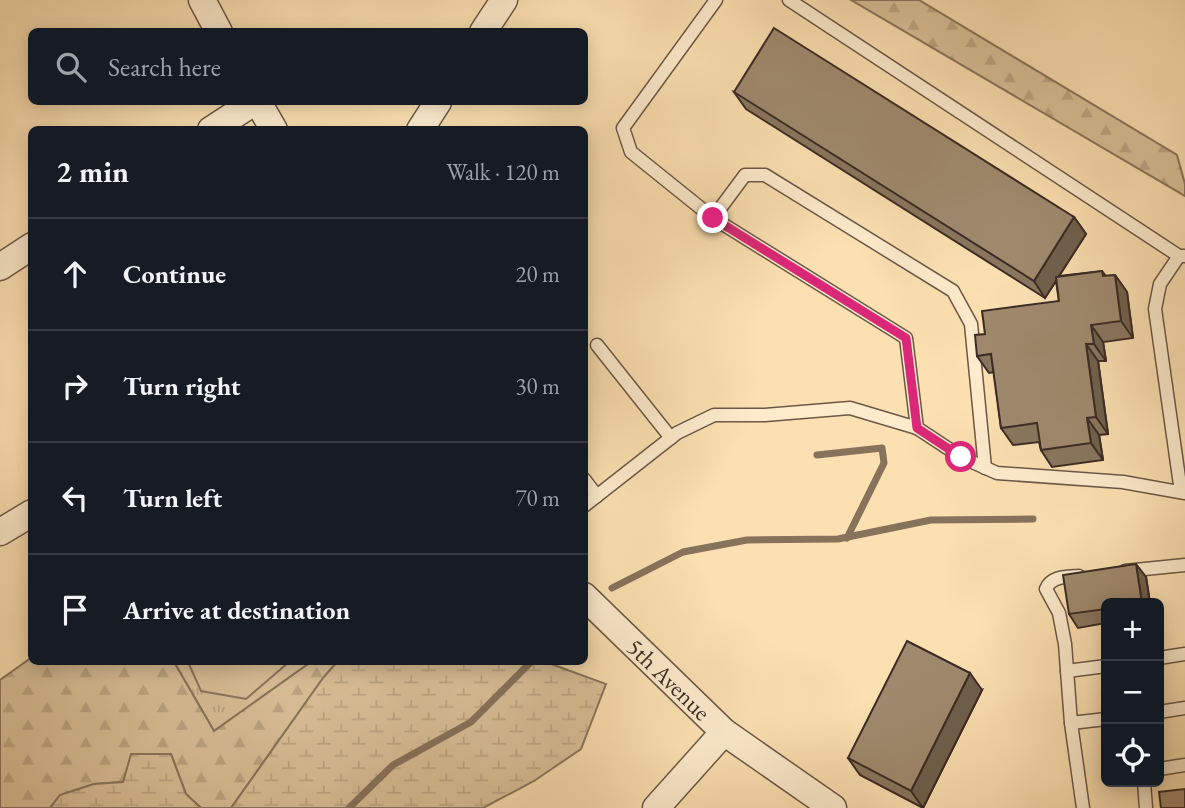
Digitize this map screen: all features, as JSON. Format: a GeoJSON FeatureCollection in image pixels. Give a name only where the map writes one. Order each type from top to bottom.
{"type":"FeatureCollection","features":[{"type":"Feature","properties":{"kind":"street"},"geometry":{"type":"LineString","coordinates":[[202,0],[217,28]]}},
{"type":"Feature","properties":{"kind":"street"},"geometry":{"type":"LineString","coordinates":[[485,28],[496,3]]}},
{"type":"Feature","properties":{"kind":"street"},"geometry":{"type":"LineString","coordinates":[[217,126],[251,105]]}},
{"type":"Feature","properties":{"kind":"street"},"geometry":{"type":"LineString","coordinates":[[258,105],[271,126]]}},
{"type":"Feature","properties":{"kind":"street"},"geometry":{"type":"LineString","coordinates":[[423,126],[436,105]]}},
{"type":"Feature","properties":{"kind":"street"},"geometry":{"type":"LineString","coordinates":[[0,267],[28,249]]}},
{"type":"Feature","properties":{"kind":"street"},"geometry":{"type":"LineString","coordinates":[[0,532],[28,515]]}},
{"type":"Feature","properties":{"kind":"street","name":"5th Avenue"},"geometry":{"type":"LineString","coordinates":[[588,600],[724,732],[833,808]]}},
{"type":"Feature","properties":{"kind":"street","name":"5th Avenue"},"geometry":{"type":"LineString","coordinates":[[656,808],[724,732]]}},
{"type":"Feature","properties":{"kind":"lane"},"geometry":{"type":"LineString","coordinates":[[716,0],[623,128],[631,152],[713,218],[906,338],[917,428]]}},
{"type":"Feature","properties":{"kind":"lane"},"geometry":{"type":"LineString","coordinates":[[588,503],[677,433],[713,415],[765,415],[850,408],[917,428],[961,457],[997,473],[1123,482],[1183,492],[1155,309],[1160,284],[1182,256],[789,0]]}},
{"type":"Feature","properties":{"kind":"lane"},"geometry":{"type":"LineString","coordinates":[[713,218],[745,175],[765,175],[953,291],[971,324],[985,468]]}},
{"type":"Feature","properties":{"kind":"lane"},"geometry":{"type":"LineString","coordinates":[[597,345],[671,439]]}},
{"type":"Feature","properties":{"kind":"lane"},"geometry":{"type":"LineString","coordinates":[[588,484],[597,496]]}},
{"type":"Feature","properties":{"kind":"lane"},"geometry":{"type":"LineString","coordinates":[[1083,808],[1071,723],[1065,644],[1059,612],[1046,589],[1048,583],[1056,579],[1185,565]]}},
{"type":"Feature","properties":{"kind":"lane"},"geometry":{"type":"LineString","coordinates":[[1164,657],[1185,654]]}},
{"type":"Feature","properties":{"kind":"lane"},"geometry":{"type":"LineString","coordinates":[[1067,671],[1101,667]]}},
{"type":"Feature","properties":{"kind":"lane"},"geometry":{"type":"LineString","coordinates":[[1164,711],[1185,708]]}},
{"type":"Feature","properties":{"kind":"lane"},"geometry":{"type":"LineString","coordinates":[[1071,723],[1101,720]]}},
{"type":"Feature","properties":{"kind":"lane"},"geometry":{"type":"LineString","coordinates":[[1164,768],[1185,765]]}},
{"type":"Feature","properties":{"kind":"lane"},"geometry":{"type":"LineString","coordinates":[[1144,787],[1146,808]]}},
{"type":"Feature","properties":{"kind":"green space"},"geometry":{"type":"Polygon","coordinates":[[[851,0],[919,0],[1177,155],[1185,184],[1185,196],[851,0]]]}},
{"type":"Feature","properties":{"kind":"green space"},"geometry":{"type":"Polygon","coordinates":[[[28,660],[28,665],[176,665],[214,731],[307,665],[334,665],[231,808],[201,808],[186,794],[171,754],[132,754],[124,782],[94,784],[60,795],[50,808],[0,808],[0,680],[28,660]]]}},
{"type":"Feature","properties":{"kind":"green space"},"geometry":{"type":"Polygon","coordinates":[[[176,665],[307,665],[214,731],[176,665]]]}},
{"type":"Feature","properties":{"kind":"green space"},"geometry":{"type":"Polygon","coordinates":[[[189,665],[286,665],[246,699],[201,691],[189,665]]]}},
{"type":"Feature","properties":{"kind":"green space"},"geometry":{"type":"Polygon","coordinates":[[[334,665],[554,665],[606,684],[581,749],[534,781],[483,808],[231,808],[334,665]]]}},
{"type":"Feature","properties":{"kind":"green space"},"geometry":{"type":"Polygon","coordinates":[[[131,754],[171,754],[186,794],[201,808],[50,808],[60,795],[94,784],[123,782],[131,754]]]}},
{"type":"Feature","properties":{"kind":"building"},"geometry":{"type":"Polygon","coordinates":[[[774,28],[1074,217],[1034,281],[734,92],[774,28]]]}},
{"type":"Feature","properties":{"kind":"building"},"geometry":{"type":"Polygon","coordinates":[[[1102,271],[1103,276],[1115,275],[1121,321],[1091,325],[1094,344],[1086,344],[1096,417],[1087,418],[1091,443],[1041,450],[1037,423],[1001,428],[991,354],[977,356],[975,335],[985,334],[982,311],[1059,301],[1056,277],[1102,271]]]}},
{"type":"Feature","properties":{"kind":"building"},"geometry":{"type":"Polygon","coordinates":[[[1136,564],[1141,598],[1101,598],[1101,610],[1069,614],[1063,575],[1136,564]]]}},
{"type":"Feature","properties":{"kind":"building"},"geometry":{"type":"Polygon","coordinates":[[[907,641],[970,673],[911,791],[848,758],[907,641]]]}},
{"type":"Feature","properties":{"kind":"building"},"geometry":{"type":"Polygon","coordinates":[[[1185,789],[1185,808],[1161,808],[1159,792],[1185,789]]]}},
{"type":"Feature","properties":{"kind":"waterway"},"geometry":{"type":"LineString","coordinates":[[817,455],[882,448],[884,463],[847,538]]}},
{"type":"Feature","properties":{"kind":"waterway"},"geometry":{"type":"LineString","coordinates":[[612,588],[683,552],[747,540],[838,539],[931,520],[1033,519]]}},
{"type":"Feature","properties":{"kind":"waterway"},"geometry":{"type":"LineString","coordinates":[[349,808],[393,765],[471,722],[528,665]]}},
{"type":"Feature","properties":{"kind":"route"},"geometry":{"type":"LineString","coordinates":[[713,218],[906,338],[917,428],[961,457]]}}]}
